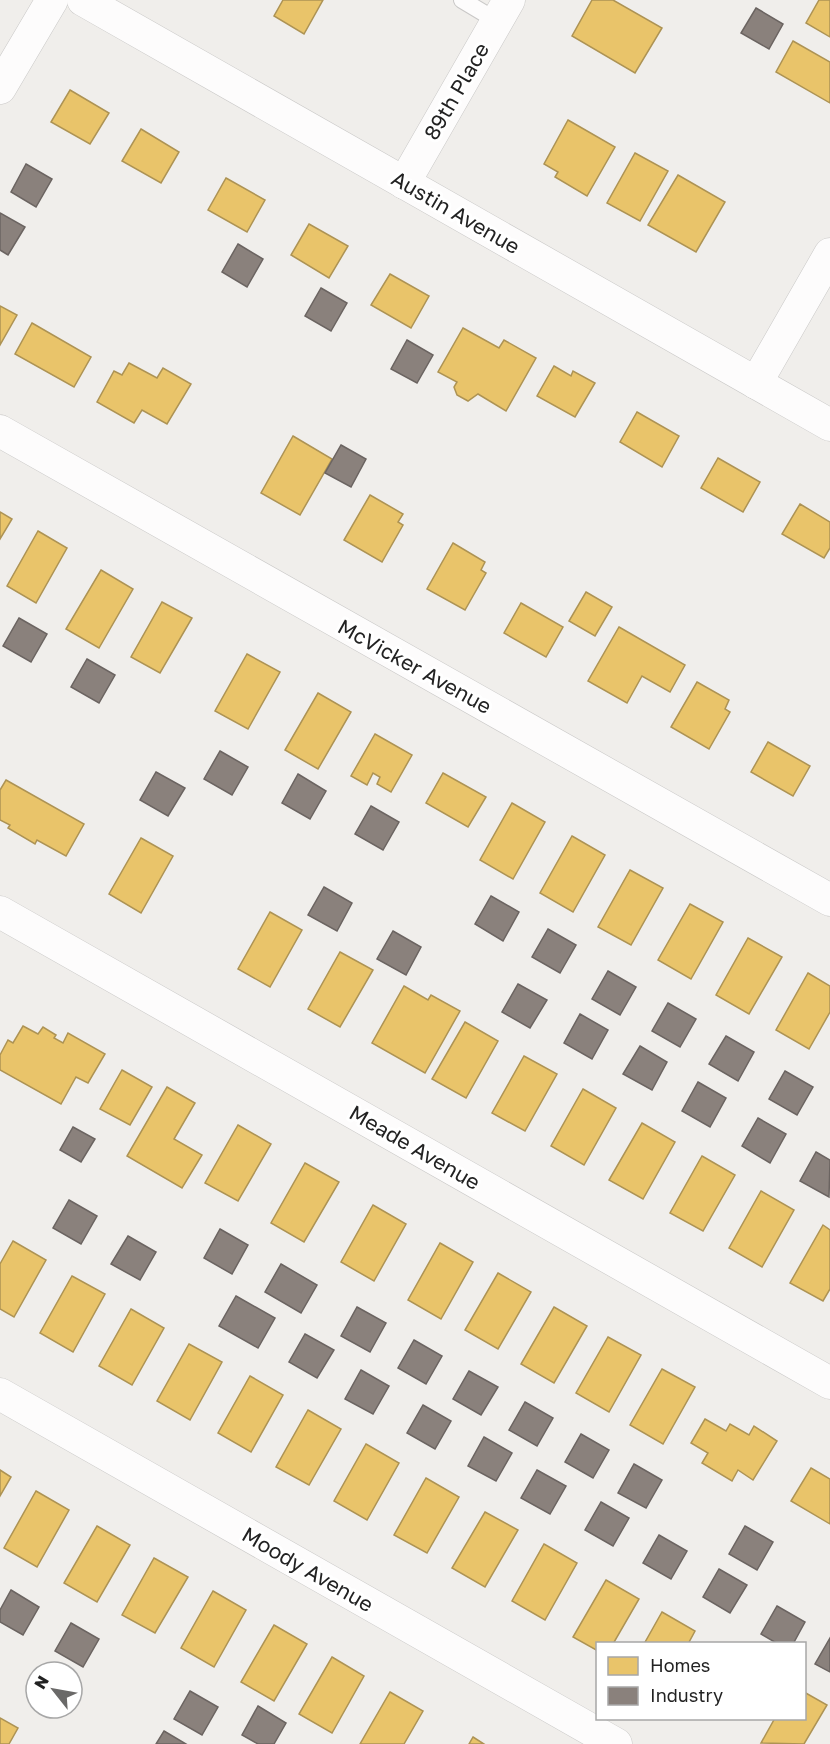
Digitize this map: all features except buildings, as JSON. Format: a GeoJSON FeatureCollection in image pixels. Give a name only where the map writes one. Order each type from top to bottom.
{"type":"FeatureCollection","features":[{"type":"Feature","properties":{"kind":"street"},"geometry":{"type":"LineString","coordinates":[[0,88],[52,0]]}},
{"type":"Feature","properties":{"kind":"street","name":"Austin Avenue"},"geometry":{"type":"LineString","coordinates":[[83,0],[830,425]]}},
{"type":"Feature","properties":{"kind":"street","name":"89th Place"},"geometry":{"type":"LineString","coordinates":[[404,183],[503,10]]}},
{"type":"Feature","properties":{"kind":"street"},"geometry":{"type":"LineString","coordinates":[[756,382],[830,254]]}},
{"type":"Feature","properties":{"kind":"street","name":"McVicker Avenue"},"geometry":{"type":"LineString","coordinates":[[0,431],[830,900]]}},
{"type":"Feature","properties":{"kind":"street","name":"Meade Avenue"},"geometry":{"type":"LineString","coordinates":[[0,912],[830,1383]]}},
{"type":"Feature","properties":{"kind":"street","name":"Moody Avenue"},"geometry":{"type":"LineString","coordinates":[[0,1394],[616,1744]]}},
{"type":"Feature","properties":{"kind":"lane"},"geometry":{"type":"LineString","coordinates":[[462,0],[503,10]]}}]}
